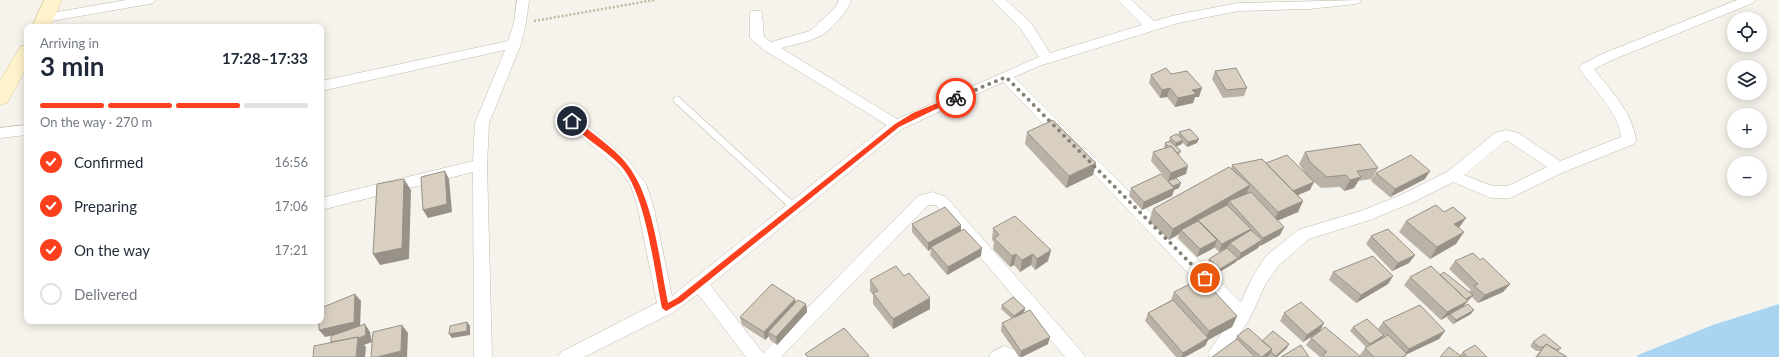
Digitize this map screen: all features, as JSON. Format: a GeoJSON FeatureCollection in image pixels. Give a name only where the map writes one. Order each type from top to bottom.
{"type":"FeatureCollection","features":[{"type":"Feature","properties":{"kind":"street"},"geometry":{"type":"LineString","coordinates":[[44,23],[53,0]]}},
{"type":"Feature","properties":{"kind":"street"},"geometry":{"type":"LineString","coordinates":[[44,23],[149,0]]}},
{"type":"Feature","properties":{"kind":"street"},"geometry":{"type":"LineString","coordinates":[[483,357],[480,164],[482,123],[514,44],[520,23],[523,0]]}},
{"type":"Feature","properties":{"kind":"street"},"geometry":{"type":"LineString","coordinates":[[769,47],[815,34],[840,11],[845,0]]}},
{"type":"Feature","properties":{"kind":"street"},"geometry":{"type":"LineString","coordinates":[[998,0],[1026,26],[1047,59]]}},
{"type":"Feature","properties":{"kind":"street"},"geometry":{"type":"LineString","coordinates":[[1124,0],[1152,26]]}},
{"type":"Feature","properties":{"kind":"street"},"geometry":{"type":"LineString","coordinates":[[567,357],[666,308],[679,300],[897,125],[916,115],[1047,59],[1152,26],[1235,4],[1310,5],[1355,0]]}},
{"type":"Feature","properties":{"kind":"street"},"geometry":{"type":"LineString","coordinates":[[1452,176],[1491,192],[1510,192],[1559,168],[1629,140],[1626,123],[1586,68],[1607,57],[1749,0]]}},
{"type":"Feature","properties":{"kind":"street"},"geometry":{"type":"LineString","coordinates":[[756,14],[757,38],[769,47],[897,125]]}},
{"type":"Feature","properties":{"kind":"street"},"geometry":{"type":"LineString","coordinates":[[324,85],[514,44]]}},
{"type":"Feature","properties":{"kind":"street"},"geometry":{"type":"LineString","coordinates":[[0,98],[21,70]]}},
{"type":"Feature","properties":{"kind":"street"},"geometry":{"type":"LineString","coordinates":[[1006,77],[1195,269],[1243,315]]}},
{"type":"Feature","properties":{"kind":"street"},"geometry":{"type":"LineString","coordinates":[[572,121],[623,164],[638,184],[646,209],[666,308]]}},
{"type":"Feature","properties":{"kind":"street"},"geometry":{"type":"LineString","coordinates":[[0,133],[24,130]]}},
{"type":"Feature","properties":{"kind":"street"},"geometry":{"type":"LineString","coordinates":[[1217,353],[1243,315],[1259,281],[1272,261],[1304,234],[1365,216],[1406,199],[1452,176],[1500,137],[1506,135],[1512,137],[1559,168]]}},
{"type":"Feature","properties":{"kind":"street"},"geometry":{"type":"LineString","coordinates":[[324,203],[480,164]]}},
{"type":"Feature","properties":{"kind":"street"},"geometry":{"type":"LineString","coordinates":[[770,357],[923,200],[933,198],[941,201],[1076,357]]}},
{"type":"Feature","properties":{"kind":"street"},"geometry":{"type":"LineString","coordinates":[[700,284],[756,357]]}},
{"type":"Feature","properties":{"kind":"street"},"geometry":{"type":"LineString","coordinates":[[998,357],[1004,354],[1015,357]]}},
{"type":"Feature","properties":{"kind":"lane"},"geometry":{"type":"LineString","coordinates":[[677,100],[795,208]]}},
{"type":"Feature","properties":{"kind":"path"},"geometry":{"type":"LineString","coordinates":[[520,23],[654,0]]}},
{"type":"Feature","properties":{"kind":"water"},"geometry":{"type":"Polygon","coordinates":[[[1779,304],[1779,357],[1637,357],[1638,355],[1713,325],[1779,304]]]}},
{"type":"Feature","properties":{"kind":"building"},"geometry":{"type":"Polygon","coordinates":[[[1166,68],[1171,74],[1187,71],[1202,88],[1192,90],[1196,94],[1178,98],[1170,88],[1162,90],[1151,75],[1166,68]]]}},
{"type":"Feature","properties":{"kind":"building"},"geometry":{"type":"Polygon","coordinates":[[[1236,68],[1247,88],[1226,90],[1215,71],[1236,68]]]}},
{"type":"Feature","properties":{"kind":"building"},"geometry":{"type":"Polygon","coordinates":[[[1053,120],[1096,163],[1069,176],[1027,132],[1053,120]]]}},
{"type":"Feature","properties":{"kind":"building"},"geometry":{"type":"Polygon","coordinates":[[[1190,129],[1199,139],[1188,142],[1179,132],[1190,129]]]}},
{"type":"Feature","properties":{"kind":"building"},"geometry":{"type":"Polygon","coordinates":[[[1177,134],[1183,140],[1176,143],[1170,137],[1177,134]]]}},
{"type":"Feature","properties":{"kind":"building"},"geometry":{"type":"Polygon","coordinates":[[[1170,141],[1181,151],[1177,153],[1171,146],[1169,147],[1165,143],[1170,141]]]}},
{"type":"Feature","properties":{"kind":"building"},"geometry":{"type":"Polygon","coordinates":[[[1360,144],[1378,168],[1357,171],[1361,177],[1350,180],[1346,175],[1327,177],[1310,162],[1305,152],[1360,144]]]}},
{"type":"Feature","properties":{"kind":"building"},"geometry":{"type":"Polygon","coordinates":[[[1171,146],[1188,166],[1171,173],[1153,152],[1171,146]]]}},
{"type":"Feature","properties":{"kind":"building"},"geometry":{"type":"Polygon","coordinates":[[[1287,155],[1314,182],[1293,191],[1266,163],[1287,155]]]}},
{"type":"Feature","properties":{"kind":"building"},"geometry":{"type":"Polygon","coordinates":[[[1411,155],[1430,171],[1395,189],[1376,173],[1411,155]]]}},
{"type":"Feature","properties":{"kind":"building"},"geometry":{"type":"Polygon","coordinates":[[[1262,159],[1303,201],[1278,212],[1232,165],[1262,159]]]}},
{"type":"Feature","properties":{"kind":"building"},"geometry":{"type":"Polygon","coordinates":[[[1229,167],[1250,185],[1173,229],[1153,209],[1229,167]]]}},
{"type":"Feature","properties":{"kind":"building"},"geometry":{"type":"Polygon","coordinates":[[[445,171],[447,204],[423,210],[421,177],[445,171]]]}},
{"type":"Feature","properties":{"kind":"building"},"geometry":{"type":"Polygon","coordinates":[[[1161,174],[1174,188],[1144,202],[1131,188],[1161,174]]]}},
{"type":"Feature","properties":{"kind":"building"},"geometry":{"type":"Polygon","coordinates":[[[1176,178],[1181,183],[1173,186],[1168,181],[1176,178]]]}},
{"type":"Feature","properties":{"kind":"building"},"geometry":{"type":"Polygon","coordinates":[[[404,179],[402,248],[373,254],[377,184],[404,179]]]}},
{"type":"Feature","properties":{"kind":"building"},"geometry":{"type":"Polygon","coordinates":[[[1251,192],[1284,227],[1263,238],[1229,201],[1251,192]]]}},
{"type":"Feature","properties":{"kind":"building"},"geometry":{"type":"Polygon","coordinates":[[[1227,205],[1251,229],[1222,244],[1198,220],[1227,205]]]}},
{"type":"Feature","properties":{"kind":"building"},"geometry":{"type":"Polygon","coordinates":[[[1436,205],[1444,212],[1453,207],[1466,218],[1454,224],[1464,232],[1437,247],[1406,221],[1436,205]]]}},
{"type":"Feature","properties":{"kind":"building"},"geometry":{"type":"Polygon","coordinates":[[[945,207],[961,225],[928,243],[912,224],[945,207]]]}},
{"type":"Feature","properties":{"kind":"building"},"geometry":{"type":"Polygon","coordinates":[[[1015,216],[1051,250],[1037,259],[1033,254],[1022,260],[1016,254],[1012,256],[994,238],[999,235],[993,228],[1015,216]]]}},
{"type":"Feature","properties":{"kind":"building"},"geometry":{"type":"Polygon","coordinates":[[[1198,221],[1217,240],[1200,249],[1181,230],[1198,221]]]}},
{"type":"Feature","properties":{"kind":"building"},"geometry":{"type":"Polygon","coordinates":[[[964,229],[982,248],[948,267],[931,247],[964,229]]]}},
{"type":"Feature","properties":{"kind":"building"},"geometry":{"type":"Polygon","coordinates":[[[1388,229],[1415,255],[1398,263],[1371,236],[1388,229]]]}},
{"type":"Feature","properties":{"kind":"building"},"geometry":{"type":"Polygon","coordinates":[[[1251,230],[1262,240],[1241,253],[1230,243],[1251,230]]]}},
{"type":"Feature","properties":{"kind":"building"},"geometry":{"type":"Polygon","coordinates":[[[1227,248],[1238,258],[1220,269],[1209,259],[1227,248]]]}},
{"type":"Feature","properties":{"kind":"building"},"geometry":{"type":"Polygon","coordinates":[[[1473,253],[1480,260],[1483,258],[1510,284],[1485,295],[1474,286],[1478,284],[1455,261],[1473,253]]]}},
{"type":"Feature","properties":{"kind":"building"},"geometry":{"type":"Polygon","coordinates":[[[1373,256],[1393,276],[1361,295],[1333,272],[1373,256]]]}},
{"type":"Feature","properties":{"kind":"building"},"geometry":{"type":"Polygon","coordinates":[[[896,266],[904,276],[909,273],[930,298],[893,319],[873,293],[878,291],[870,280],[896,266]]]}},
{"type":"Feature","properties":{"kind":"building"},"geometry":{"type":"Polygon","coordinates":[[[1431,266],[1468,301],[1447,312],[1410,277],[1431,266]]]}},
{"type":"Feature","properties":{"kind":"building"},"geometry":{"type":"Polygon","coordinates":[[[1444,272],[1473,295],[1466,299],[1440,275],[1444,272]]]}},
{"type":"Feature","properties":{"kind":"building"},"geometry":{"type":"Polygon","coordinates":[[[1202,278],[1237,316],[1209,331],[1174,292],[1202,278]]]}},
{"type":"Feature","properties":{"kind":"building"},"geometry":{"type":"Polygon","coordinates":[[[772,284],[795,299],[764,332],[740,317],[772,284]]]}},
{"type":"Feature","properties":{"kind":"building"},"geometry":{"type":"Polygon","coordinates":[[[355,294],[354,322],[319,330],[319,324],[324,324],[324,307],[355,294]]]}},
{"type":"Feature","properties":{"kind":"building"},"geometry":{"type":"Polygon","coordinates":[[[1013,297],[1025,308],[1014,316],[1002,305],[1013,297]]]}},
{"type":"Feature","properties":{"kind":"building"},"geometry":{"type":"Polygon","coordinates":[[[798,300],[806,304],[776,337],[768,332],[798,300]]]}},
{"type":"Feature","properties":{"kind":"building"},"geometry":{"type":"Polygon","coordinates":[[[1173,300],[1208,338],[1183,353],[1148,313],[1173,300]]]}},
{"type":"Feature","properties":{"kind":"building"},"geometry":{"type":"Polygon","coordinates":[[[1301,302],[1324,323],[1307,335],[1284,313],[1301,302]]]}},
{"type":"Feature","properties":{"kind":"building"},"geometry":{"type":"Polygon","coordinates":[[[1468,304],[1474,310],[1456,320],[1450,314],[1468,304]]]}},
{"type":"Feature","properties":{"kind":"building"},"geometry":{"type":"Polygon","coordinates":[[[1420,305],[1445,331],[1409,349],[1383,322],[1420,305]]]}},
{"type":"Feature","properties":{"kind":"building"},"geometry":{"type":"Polygon","coordinates":[[[1030,310],[1050,337],[1021,351],[1002,323],[1030,310]]]}},
{"type":"Feature","properties":{"kind":"building"},"geometry":{"type":"Polygon","coordinates":[[[1367,319],[1384,335],[1370,344],[1353,327],[1367,319]]]}},
{"type":"Feature","properties":{"kind":"building"},"geometry":{"type":"Polygon","coordinates":[[[467,322],[467,331],[449,334],[450,326],[467,322]]]}},
{"type":"Feature","properties":{"kind":"building"},"geometry":{"type":"Polygon","coordinates":[[[365,324],[366,335],[359,338],[331,342],[331,336],[365,324]]]}},
{"type":"Feature","properties":{"kind":"building"},"geometry":{"type":"Polygon","coordinates":[[[402,325],[401,351],[371,357],[373,332],[402,325]]]}},
{"type":"Feature","properties":{"kind":"building"},"geometry":{"type":"Polygon","coordinates":[[[1325,327],[1361,357],[1325,357],[1323,355],[1327,352],[1311,338],[1325,327]]]}},
{"type":"Feature","properties":{"kind":"building"},"geometry":{"type":"Polygon","coordinates":[[[844,328],[869,356],[808,357],[805,354],[844,328]]]}},
{"type":"Feature","properties":{"kind":"building"},"geometry":{"type":"Polygon","coordinates":[[[1248,328],[1272,349],[1262,357],[1237,336],[1248,328]]]}},
{"type":"Feature","properties":{"kind":"building"},"geometry":{"type":"Polygon","coordinates":[[[1273,331],[1289,344],[1276,356],[1271,352],[1272,349],[1262,341],[1273,331]]]}},
{"type":"Feature","properties":{"kind":"building"},"geometry":{"type":"Polygon","coordinates":[[[1544,334],[1561,348],[1557,350],[1546,344],[1543,347],[1539,347],[1533,342],[1544,334]]]}},
{"type":"Feature","properties":{"kind":"building"},"geometry":{"type":"Polygon","coordinates":[[[1388,335],[1407,354],[1402,357],[1374,357],[1365,348],[1388,335]]]}},
{"type":"Feature","properties":{"kind":"building"},"geometry":{"type":"Polygon","coordinates":[[[358,337],[356,357],[313,357],[314,346],[358,337]]]}},
{"type":"Feature","properties":{"kind":"building"},"geometry":{"type":"Polygon","coordinates":[[[1237,339],[1255,357],[1212,357],[1237,339]]]}},
{"type":"Feature","properties":{"kind":"building"},"geometry":{"type":"Polygon","coordinates":[[[1546,344],[1567,357],[1537,357],[1546,344]]]}},
{"type":"Feature","properties":{"kind":"building"},"geometry":{"type":"Polygon","coordinates":[[[1301,345],[1309,357],[1281,357],[1301,345]]]}},
{"type":"Feature","properties":{"kind":"building"},"geometry":{"type":"Polygon","coordinates":[[[1475,345],[1487,357],[1467,357],[1463,352],[1475,345]]]}},
{"type":"Feature","properties":{"kind":"building"},"geometry":{"type":"Polygon","coordinates":[[[1449,347],[1462,357],[1440,357],[1449,347]]]}},
{"type":"Feature","properties":{"kind":"way so far"},"geometry":{"type":"LineString","coordinates":[[956,98],[1006,77],[1205,278]]}},
{"type":"Feature","properties":{"kind":"route"},"geometry":{"type":"LineString","coordinates":[[572,121],[623,164],[638,184],[646,209],[666,308],[679,300],[897,125],[956,98]]}}]}
